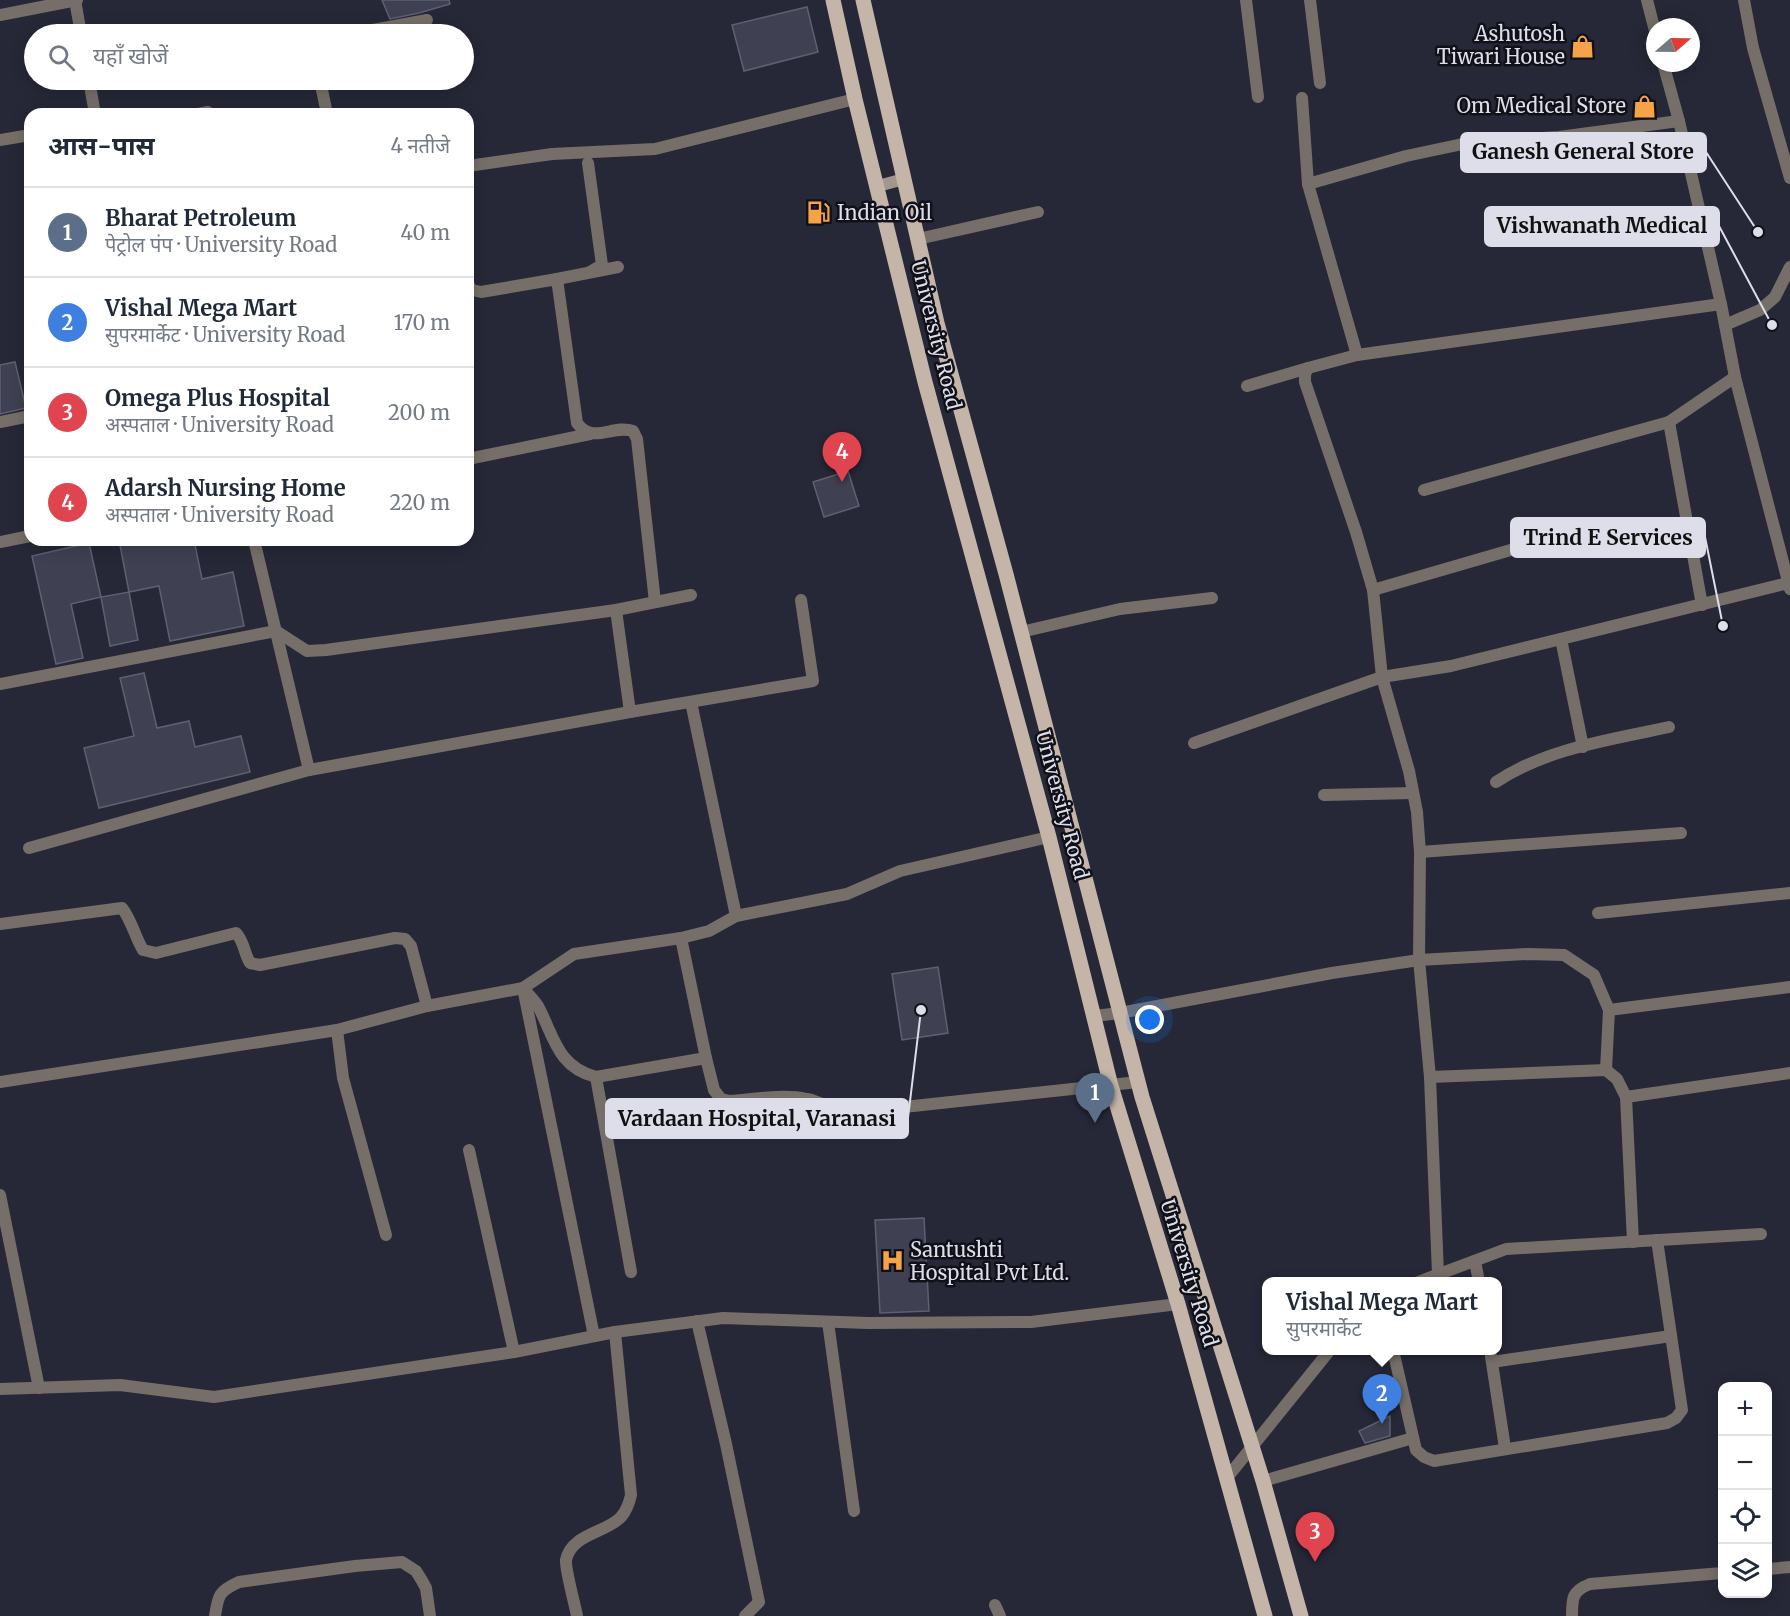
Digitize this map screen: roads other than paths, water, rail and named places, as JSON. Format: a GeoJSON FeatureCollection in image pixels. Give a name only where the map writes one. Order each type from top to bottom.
{"type":"FeatureCollection","features":[{"type":"Feature","properties":{"kind":"main road","name":"University Road"},"geometry":{"type":"LineString","coordinates":[[833,0],[925,382],[1049,837],[1111,1086],[1178,1304],[1265,1616]]}},
{"type":"Feature","properties":{"kind":"main road"},"geometry":{"type":"LineString","coordinates":[[863,0],[937,323],[1021,632],[1138,1082],[1263,1481],[1301,1616]]}},
{"type":"Feature","properties":{"kind":"main road"},"geometry":{"type":"LineString","coordinates":[[878,186],[904,179]]}},
{"type":"Feature","properties":{"kind":"street"},"geometry":{"type":"LineString","coordinates":[[0,15],[76,0],[80,24]]}},
{"type":"Feature","properties":{"kind":"street"},"geometry":{"type":"LineString","coordinates":[[1246,0],[1258,96]]}},
{"type":"Feature","properties":{"kind":"street"},"geometry":{"type":"LineString","coordinates":[[1310,0],[1320,83]]}},
{"type":"Feature","properties":{"kind":"street"},"geometry":{"type":"LineString","coordinates":[[1647,0],[1652,18]]}},
{"type":"Feature","properties":{"kind":"street"},"geometry":{"type":"LineString","coordinates":[[1744,0],[1753,48],[1790,178]]}},
{"type":"Feature","properties":{"kind":"street"},"geometry":{"type":"LineString","coordinates":[[405,24],[427,20]]}},
{"type":"Feature","properties":{"kind":"street"},"geometry":{"type":"LineString","coordinates":[[1194,743],[1382,677],[1451,666],[1702,605],[1789,587],[1786,559],[1735,377],[1721,304],[1666,72]]}},
{"type":"Feature","properties":{"kind":"street"},"geometry":{"type":"LineString","coordinates":[[91,90],[94,108]]}},
{"type":"Feature","properties":{"kind":"street"},"geometry":{"type":"LineString","coordinates":[[322,90],[326,108]]}},
{"type":"Feature","properties":{"kind":"street"},"geometry":{"type":"LineString","coordinates":[[1302,98],[1308,184],[1357,355]]}},
{"type":"Feature","properties":{"kind":"street"},"geometry":{"type":"LineString","coordinates":[[474,165],[552,154],[655,149],[855,99]]}},
{"type":"Feature","properties":{"kind":"street"},"geometry":{"type":"LineString","coordinates":[[1308,184],[1406,156],[1472,142],[1559,137],[1679,121]]}},
{"type":"Feature","properties":{"kind":"street"},"geometry":{"type":"LineString","coordinates":[[0,140],[24,136]]}},
{"type":"Feature","properties":{"kind":"street"},"geometry":{"type":"LineString","coordinates":[[588,163],[602,265],[590,272]]}},
{"type":"Feature","properties":{"kind":"street"},"geometry":{"type":"LineString","coordinates":[[918,239],[1038,212]]}},
{"type":"Feature","properties":{"kind":"street"},"geometry":{"type":"LineString","coordinates":[[474,290],[481,292],[618,267]]}},
{"type":"Feature","properties":{"kind":"street"},"geometry":{"type":"LineString","coordinates":[[1725,325],[1760,310],[1775,297],[1790,267]]}},
{"type":"Feature","properties":{"kind":"street"},"geometry":{"type":"LineString","coordinates":[[557,279],[577,423],[583,431],[590,434]]}},
{"type":"Feature","properties":{"kind":"street"},"geometry":{"type":"LineString","coordinates":[[1247,386],[1357,355],[1721,304]]}},
{"type":"Feature","properties":{"kind":"street"},"geometry":{"type":"LineString","coordinates":[[1308,368],[1305,382],[1356,532],[1373,590],[1382,677],[1409,771],[1417,812],[1420,852],[1419,960],[1430,1077],[1438,1274]]}},
{"type":"Feature","properties":{"kind":"street"},"geometry":{"type":"LineString","coordinates":[[1424,490],[1669,422],[1735,377]]}},
{"type":"Feature","properties":{"kind":"street"},"geometry":{"type":"LineString","coordinates":[[0,422],[24,417]]}},
{"type":"Feature","properties":{"kind":"street"},"geometry":{"type":"LineString","coordinates":[[1669,422],[1702,605]]}},
{"type":"Feature","properties":{"kind":"street"},"geometry":{"type":"LineString","coordinates":[[474,458],[590,434],[626,429],[633,431],[637,439],[655,602]]}},
{"type":"Feature","properties":{"kind":"street"},"geometry":{"type":"LineString","coordinates":[[0,542],[24,537]]}},
{"type":"Feature","properties":{"kind":"street"},"geometry":{"type":"LineString","coordinates":[[255,546],[309,770]]}},
{"type":"Feature","properties":{"kind":"street"},"geometry":{"type":"LineString","coordinates":[[1373,590],[1521,547]]}},
{"type":"Feature","properties":{"kind":"street"},"geometry":{"type":"LineString","coordinates":[[0,684],[276,631],[307,651],[326,650],[616,610],[691,595]]}},
{"type":"Feature","properties":{"kind":"street"},"geometry":{"type":"LineString","coordinates":[[1021,632],[1120,609],[1212,598]]}},
{"type":"Feature","properties":{"kind":"street"},"geometry":{"type":"LineString","coordinates":[[29,848],[309,770],[813,681],[801,600]]}},
{"type":"Feature","properties":{"kind":"street"},"geometry":{"type":"LineString","coordinates":[[616,610],[630,712]]}},
{"type":"Feature","properties":{"kind":"street"},"geometry":{"type":"LineString","coordinates":[[1561,639],[1583,747]]}},
{"type":"Feature","properties":{"kind":"street"},"geometry":{"type":"LineString","coordinates":[[691,702],[736,915]]}},
{"type":"Feature","properties":{"kind":"street"},"geometry":{"type":"LineString","coordinates":[[1496,782],[1517,768],[1552,755],[1669,727]]}},
{"type":"Feature","properties":{"kind":"street"},"geometry":{"type":"LineString","coordinates":[[1324,795],[1413,793]]}},
{"type":"Feature","properties":{"kind":"street"},"geometry":{"type":"LineString","coordinates":[[1420,852],[1682,833]]}},
{"type":"Feature","properties":{"kind":"street"},"geometry":{"type":"LineString","coordinates":[[0,1082],[337,1030],[427,1006],[522,988],[574,954],[681,938],[714,929],[736,915],[847,894],[900,871],[1049,837]]}},
{"type":"Feature","properties":{"kind":"street"},"geometry":{"type":"LineString","coordinates":[[1598,913],[1790,893]]}},
{"type":"Feature","properties":{"kind":"street"},"geometry":{"type":"LineString","coordinates":[[0,924],[122,908],[129,917],[136,939],[143,950],[156,953],[236,933],[242,939],[245,954],[250,963],[260,964],[395,938],[405,939],[411,946],[427,1006]]}},
{"type":"Feature","properties":{"kind":"street"},"geometry":{"type":"LineString","coordinates":[[681,938],[706,1058],[714,1090],[721,1099],[730,1101],[798,1097],[811,1099],[837,1113],[1138,1082]]}},
{"type":"Feature","properties":{"kind":"street"},"geometry":{"type":"LineString","coordinates":[[1094,1016],[1332,973],[1419,960],[1528,954],[1564,955],[1594,975],[1609,1010],[1606,1070]]}},
{"type":"Feature","properties":{"kind":"street"},"geometry":{"type":"LineString","coordinates":[[1609,1010],[1790,987]]}},
{"type":"Feature","properties":{"kind":"street"},"geometry":{"type":"LineString","coordinates":[[522,988],[537,1004],[557,1050],[586,1075],[596,1077],[706,1058]]}},
{"type":"Feature","properties":{"kind":"street"},"geometry":{"type":"LineString","coordinates":[[522,988],[594,1336]]}},
{"type":"Feature","properties":{"kind":"street"},"geometry":{"type":"LineString","coordinates":[[337,1030],[343,1078],[386,1235]]}},
{"type":"Feature","properties":{"kind":"street"},"geometry":{"type":"LineString","coordinates":[[1430,1077],[1606,1070],[1617,1079],[1626,1097],[1633,1242]]}},
{"type":"Feature","properties":{"kind":"street"},"geometry":{"type":"LineString","coordinates":[[1626,1097],[1790,1073]]}},
{"type":"Feature","properties":{"kind":"street"},"geometry":{"type":"LineString","coordinates":[[596,1077],[631,1272]]}},
{"type":"Feature","properties":{"kind":"street"},"geometry":{"type":"LineString","coordinates":[[469,1150],[513,1352]]}},
{"type":"Feature","properties":{"kind":"street"},"geometry":{"type":"LineString","coordinates":[[0,1196],[39,1388]]}},
{"type":"Feature","properties":{"kind":"street"},"geometry":{"type":"LineString","coordinates":[[1429,1277],[1506,1250],[1761,1234]]}},
{"type":"Feature","properties":{"kind":"street"},"geometry":{"type":"LineString","coordinates":[[1394,1355],[1416,1450],[1424,1457],[1434,1461],[1667,1423],[1676,1418],[1682,1410],[1657,1240]]}},
{"type":"Feature","properties":{"kind":"street"},"geometry":{"type":"LineString","coordinates":[[1475,1261],[1478,1277]]}},
{"type":"Feature","properties":{"kind":"street"},"geometry":{"type":"LineString","coordinates":[[0,1389],[120,1385],[214,1397],[513,1352],[615,1332],[723,1318],[828,1322],[1031,1322],[1178,1304]]}},
{"type":"Feature","properties":{"kind":"street"},"geometry":{"type":"LineString","coordinates":[[697,1321],[726,1443],[759,1602],[746,1616]]}},
{"type":"Feature","properties":{"kind":"street"},"geometry":{"type":"LineString","coordinates":[[828,1322],[854,1511]]}},
{"type":"Feature","properties":{"kind":"street"},"geometry":{"type":"LineString","coordinates":[[577,1616],[566,1560],[581,1539],[619,1518],[628,1507],[631,1496],[615,1332]]}},
{"type":"Feature","properties":{"kind":"street"},"geometry":{"type":"LineString","coordinates":[[1502,1355],[1671,1336]]}},
{"type":"Feature","properties":{"kind":"street"},"geometry":{"type":"LineString","coordinates":[[1226,1479],[1326,1355]]}},
{"type":"Feature","properties":{"kind":"street"},"geometry":{"type":"LineString","coordinates":[[1491,1356],[1505,1448]]}},
{"type":"Feature","properties":{"kind":"street"},"geometry":{"type":"LineString","coordinates":[[1263,1481],[1413,1438]]}},
{"type":"Feature","properties":{"kind":"street"},"geometry":{"type":"LineString","coordinates":[[215,1616],[218,1599],[224,1588],[239,1582],[354,1566],[402,1562],[416,1571],[426,1588],[430,1616]]}},
{"type":"Feature","properties":{"kind":"street"},"geometry":{"type":"LineString","coordinates":[[1772,1569],[1790,1568]]}},
{"type":"Feature","properties":{"kind":"street"},"geometry":{"type":"LineString","coordinates":[[1572,1616],[1572,1600],[1579,1588],[1590,1584],[1718,1573]]}},
{"type":"Feature","properties":{"kind":"place","name":"Ashutosh Tiwari House"},"geometry":{"type":"Point","coordinates":[1583,46]}},
{"type":"Feature","properties":{"kind":"place","name":"Om Medical Store"},"geometry":{"type":"Point","coordinates":[1644,106]}},
{"type":"Feature","properties":{"kind":"place","name":"Indian Oil"},"geometry":{"type":"Point","coordinates":[819,213]}},
{"type":"Feature","properties":{"kind":"place","name":"Ganesh General Store"},"geometry":{"type":"Point","coordinates":[1758,232]}},
{"type":"Feature","properties":{"kind":"place","name":"Vishwanath Medical"},"geometry":{"type":"Point","coordinates":[1772,325]}},
{"type":"Feature","properties":{"kind":"place","name":"Adarsh Nursing Home"},"geometry":{"type":"Point","coordinates":[842,482]}},
{"type":"Feature","properties":{"kind":"place","name":"Trind E Services"},"geometry":{"type":"Point","coordinates":[1723,626]}},
{"type":"Feature","properties":{"kind":"place","name":"Vardaan Hospital, Varanasi"},"geometry":{"type":"Point","coordinates":[921,1010]}},
{"type":"Feature","properties":{"kind":"place","name":"Bharat Petroleum"},"geometry":{"type":"Point","coordinates":[1095,1123]}},
{"type":"Feature","properties":{"kind":"place","name":"Santushti Hospital Pvt Ltd."},"geometry":{"type":"Point","coordinates":[892,1261]}},
{"type":"Feature","properties":{"kind":"place","name":"Vishal Mega Mart"},"geometry":{"type":"Point","coordinates":[1382,1424]}},
{"type":"Feature","properties":{"kind":"place","name":"Omega Plus Hospital"},"geometry":{"type":"Point","coordinates":[1315,1562]}}]}
